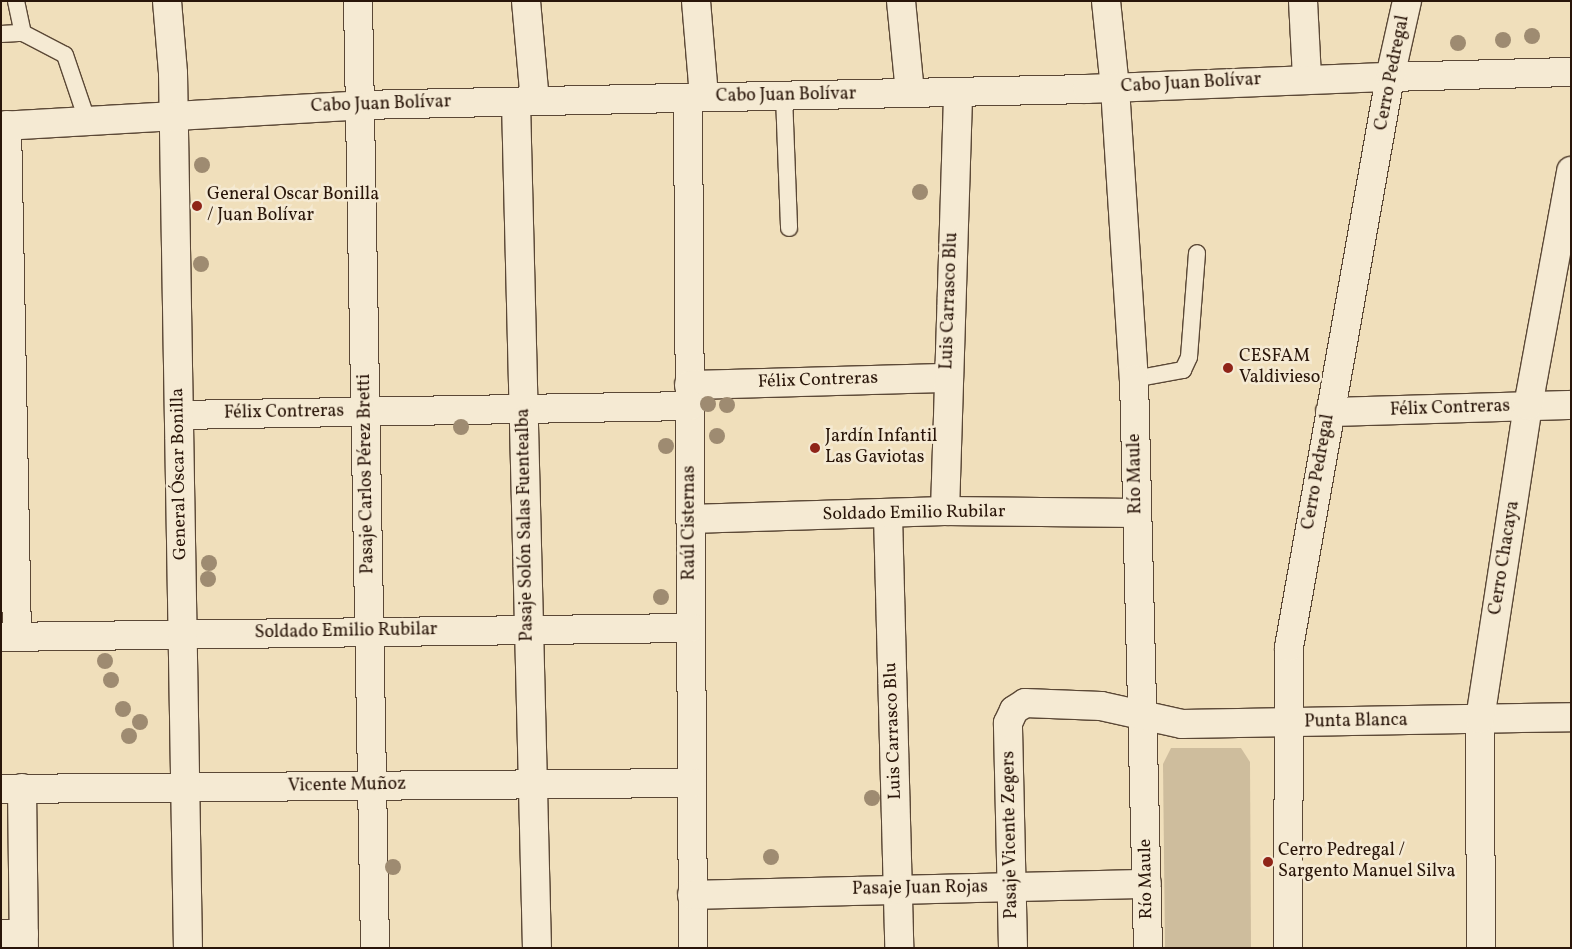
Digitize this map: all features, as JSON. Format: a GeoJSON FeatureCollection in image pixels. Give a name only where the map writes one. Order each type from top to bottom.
{"type":"FeatureCollection","features":[{"type":"Feature","properties":{"kind":"street","name":"General Óscar Bonilla"},"geometry":{"type":"LineString","coordinates":[[166,1],[174,113],[188,948]]}},
{"type":"Feature","properties":{"kind":"street","name":"Pasaje Carlos Pérez Bretti"},"geometry":{"type":"LineString","coordinates":[[358,1],[375,948]]}},
{"type":"Feature","properties":{"kind":"street","name":"Pasaje Solón Salas Fuentealba"},"geometry":{"type":"LineString","coordinates":[[526,1],[523,409],[536,948]]}},
{"type":"Feature","properties":{"kind":"street","name":"Raúl Cisternas"},"geometry":{"type":"LineString","coordinates":[[692,948],[690,395],[696,1]]}},
{"type":"Feature","properties":{"kind":"street"},"geometry":{"type":"LineString","coordinates":[[901,1],[910,93]]}},
{"type":"Feature","properties":{"kind":"street","name":"Río Maule"},"geometry":{"type":"LineString","coordinates":[[1106,1],[1115,88],[1134,379],[1148,948]]}},
{"type":"Feature","properties":{"kind":"street"},"geometry":{"type":"LineString","coordinates":[[1303,1],[1307,77]]}},
{"type":"Feature","properties":{"kind":"street","name":"Cerro Pedregal"},"geometry":{"type":"LineString","coordinates":[[1288,948],[1287,724],[1289,647],[1390,77],[1407,1]]}},
{"type":"Feature","properties":{"kind":"street","name":"Cabo Juan Bolívar"},"geometry":{"type":"LineString","coordinates":[[4,125],[174,113],[361,105],[1115,88],[1307,77],[1390,77],[1571,72]]}},
{"type":"Feature","properties":{"kind":"street","name":"Luis Carrasco Blu"},"geometry":{"type":"LineString","coordinates":[[945,511],[947,378],[958,92]]}},
{"type":"Feature","properties":{"kind":"street"},"geometry":{"type":"LineString","coordinates":[[4,125],[9,637]]}},
{"type":"Feature","properties":{"kind":"street","name":"Cerro Chacaya"},"geometry":{"type":"LineString","coordinates":[[1481,948],[1480,720],[1528,406],[1571,171]]}},
{"type":"Feature","properties":{"kind":"street","name":"Félix Contreras"},"geometry":{"type":"LineString","coordinates":[[178,415],[523,409],[690,395],[947,378]]}},
{"type":"Feature","properties":{"kind":"street","name":"Félix Contreras"},"geometry":{"type":"LineString","coordinates":[[1330,412],[1571,405]]}},
{"type":"Feature","properties":{"kind":"street","name":"Soldado Emilio Rubilar"},"geometry":{"type":"LineString","coordinates":[[690,519],[888,515],[945,511],[1137,513]]}},
{"type":"Feature","properties":{"kind":"street","name":"Luis Carrasco Blu"},"geometry":{"type":"LineString","coordinates":[[888,515],[898,948]]}},
{"type":"Feature","properties":{"kind":"street","name":"Soldado Emilio Rubilar"},"geometry":{"type":"LineString","coordinates":[[9,637],[691,628]]}},
{"type":"Feature","properties":{"kind":"street","name":"Punta Blanca"},"geometry":{"type":"LineString","coordinates":[[1008,723],[1014,710],[1025,703],[1101,706],[1141,717],[1182,724],[1287,724],[1571,717]]}},
{"type":"Feature","properties":{"kind":"street","name":"Pasaje Vicente Zegers"},"geometry":{"type":"LineString","coordinates":[[1008,723],[1013,948]]}},
{"type":"Feature","properties":{"kind":"street","name":"Vicente Muñoz"},"geometry":{"type":"LineString","coordinates":[[11,789],[692,782]]}},
{"type":"Feature","properties":{"kind":"street"},"geometry":{"type":"LineString","coordinates":[[11,789],[17,939]]}},
{"type":"Feature","properties":{"kind":"street","name":"Pasaje Juan Rojas"},"geometry":{"type":"LineString","coordinates":[[692,895],[1147,884]]}},
{"type":"Feature","properties":{"kind":"lane"},"geometry":{"type":"LineString","coordinates":[[16,1],[23,33]]}},
{"type":"Feature","properties":{"kind":"lane"},"geometry":{"type":"LineString","coordinates":[[1,34],[23,33],[65,55],[87,120]]}},
{"type":"Feature","properties":{"kind":"lane"},"geometry":{"type":"LineString","coordinates":[[784,96],[789,228]]}},
{"type":"Feature","properties":{"kind":"lane"},"geometry":{"type":"LineString","coordinates":[[1134,379],[1183,370],[1189,357],[1196,253]]}},
{"type":"Feature","properties":{"kind":"shaded area"},"geometry":{"type":"Polygon","coordinates":[[[1171,748],[1241,748],[1250,762],[1251,948],[1165,948],[1163,764],[1171,748]]]}},
{"type":"Feature","properties":{"kind":"place","name":"General Oscar Bonilla / Juan Bolívar"},"geometry":{"type":"Point","coordinates":[197,206]}},
{"type":"Feature","properties":{"kind":"place","name":"CESFAM Valdivieso"},"geometry":{"type":"Point","coordinates":[1228,368]}},
{"type":"Feature","properties":{"kind":"place","name":"Jardín Infantil Las Gaviotas"},"geometry":{"type":"Point","coordinates":[815,448]}},
{"type":"Feature","properties":{"kind":"place","name":"Cerro Pedregal / Sargento Manuel Silva"},"geometry":{"type":"Point","coordinates":[1268,862]}}]}
